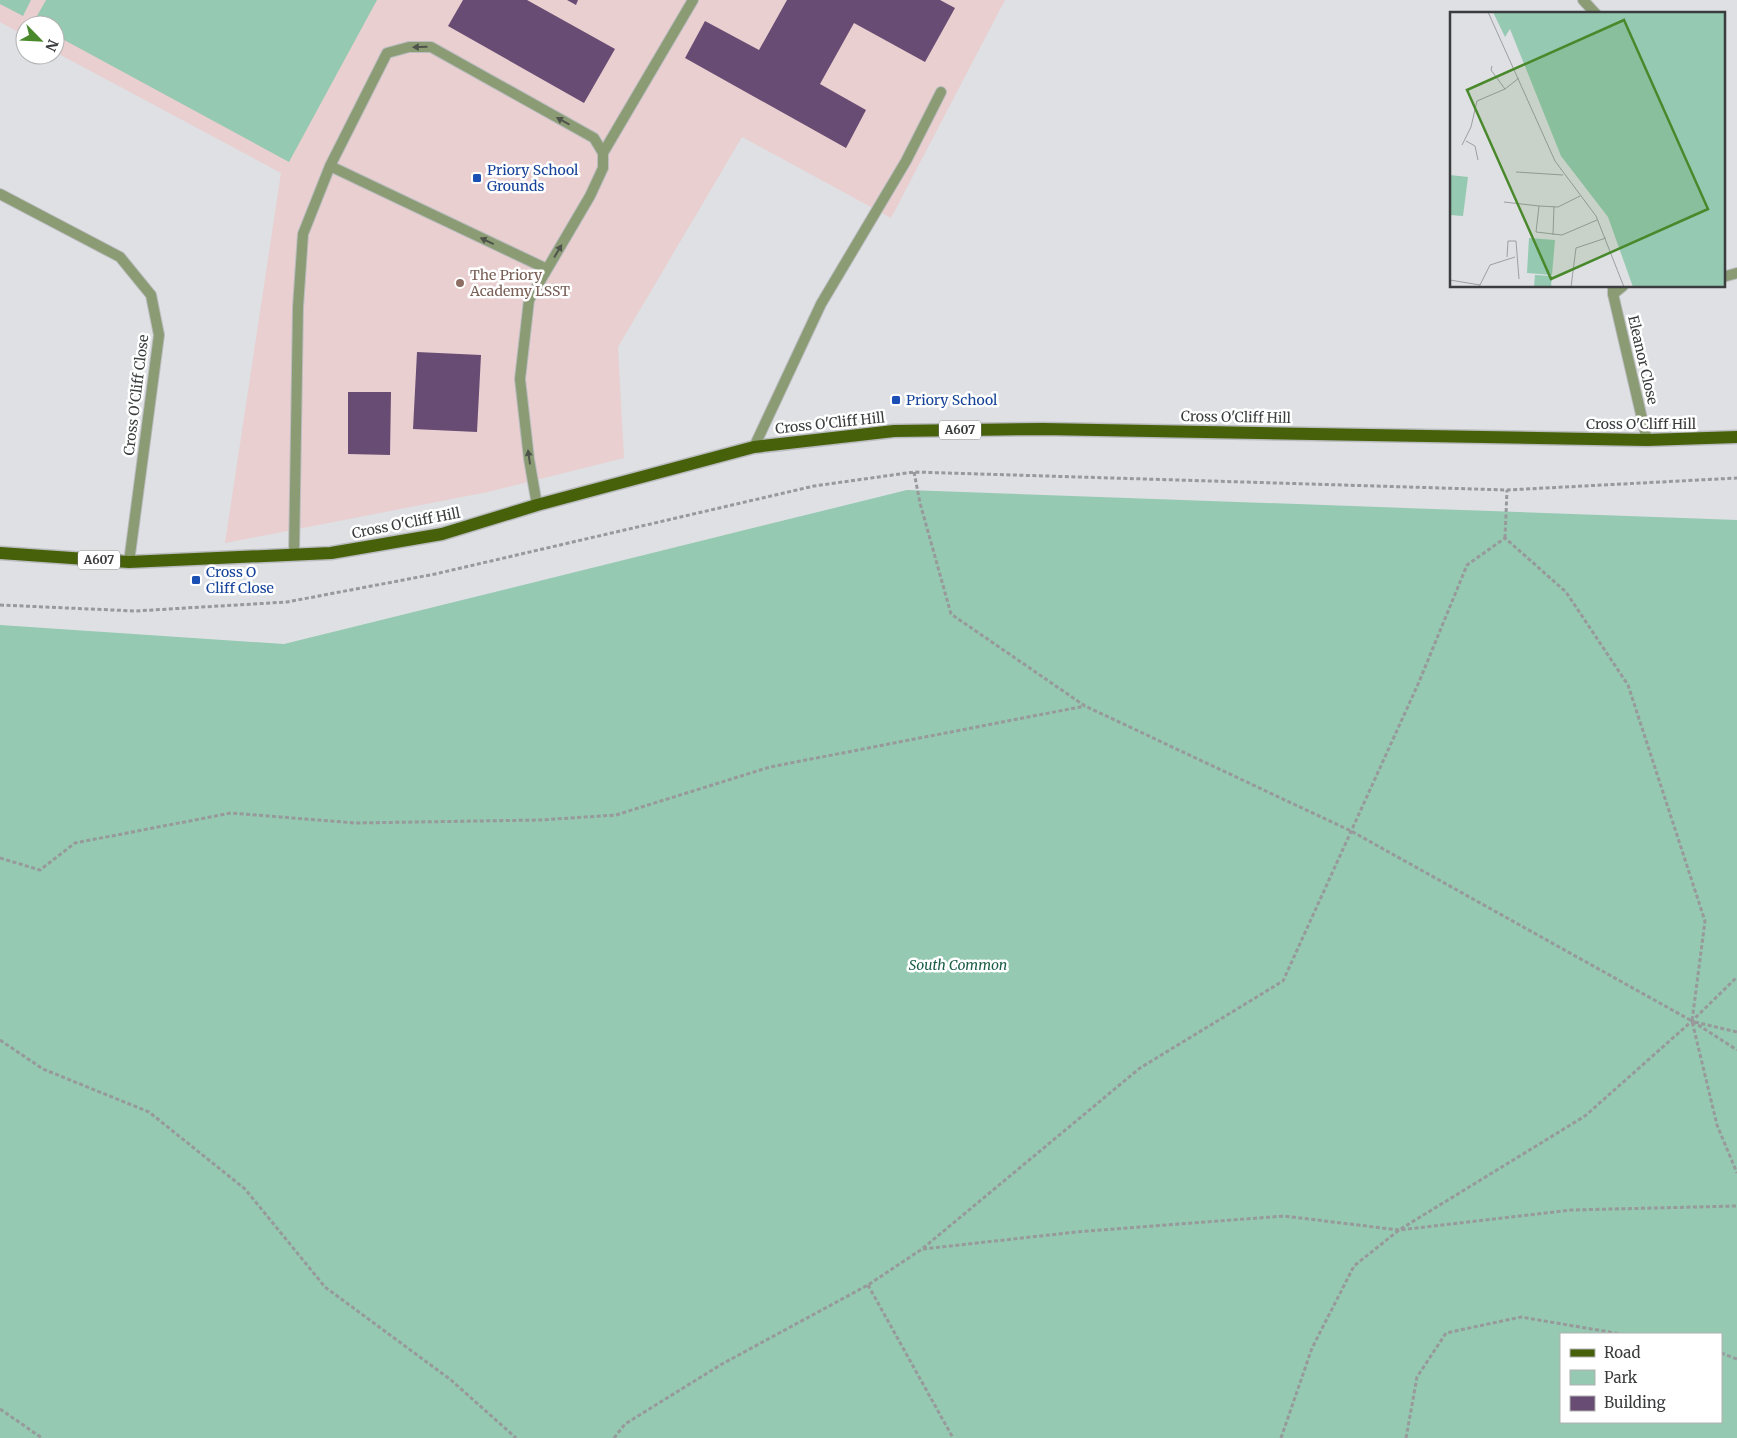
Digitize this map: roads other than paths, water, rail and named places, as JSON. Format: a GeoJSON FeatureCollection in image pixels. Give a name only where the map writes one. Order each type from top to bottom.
{"type":"FeatureCollection","features":[{"type":"Feature","properties":{"kind":"main road","name":"Cross O'Cliff Hill"},"geometry":{"type":"LineString","coordinates":[[0,553],[129,562],[331,553],[442,534],[537,505],[754,447],[894,432],[1043,429],[1647,440],[1737,437]]}},
{"type":"Feature","properties":{"kind":"street"},"geometry":{"type":"LineString","coordinates":[[537,505],[529,458],[520,380],[529,300],[590,196],[603,168],[603,153],[693,0]]}},
{"type":"Feature","properties":{"kind":"street"},"geometry":{"type":"LineString","coordinates":[[1583,0],[1594,12]]}},
{"type":"Feature","properties":{"kind":"street"},"geometry":{"type":"LineString","coordinates":[[294,554],[298,307],[303,234],[330,166],[387,53],[409,47],[431,47],[594,138],[603,153]]}},
{"type":"Feature","properties":{"kind":"street"},"geometry":{"type":"LineString","coordinates":[[754,447],[821,304],[906,161],[940,92]]}},
{"type":"Feature","properties":{"kind":"street"},"geometry":{"type":"LineString","coordinates":[[330,166],[547,269]]}},
{"type":"Feature","properties":{"kind":"street","name":"Cross O'Cliff Close"},"geometry":{"type":"LineString","coordinates":[[0,194],[120,257],[151,295],[159,335],[129,562]]}},
{"type":"Feature","properties":{"kind":"street"},"geometry":{"type":"LineString","coordinates":[[1724,276],[1737,273]]}},
{"type":"Feature","properties":{"kind":"street","name":"Eleanor Close"},"geometry":{"type":"LineString","coordinates":[[1613,290],[1647,440]]}},
{"type":"Feature","properties":{"kind":"place","name":"Priory School Grounds"},"geometry":{"type":"Point","coordinates":[477,178]}},
{"type":"Feature","properties":{"kind":"place","name":"The Priory Academy LSST"},"geometry":{"type":"Point","coordinates":[460,283]}},
{"type":"Feature","properties":{"kind":"place","name":"Priory School"},"geometry":{"type":"Point","coordinates":[896,400]}},
{"type":"Feature","properties":{"kind":"place","name":"Cross O Cliff Close"},"geometry":{"type":"Point","coordinates":[196,580]}},
{"type":"Feature","properties":{"kind":"park label","name":"South Common"},"geometry":{"type":"Point","coordinates":[958,965]}}]}
